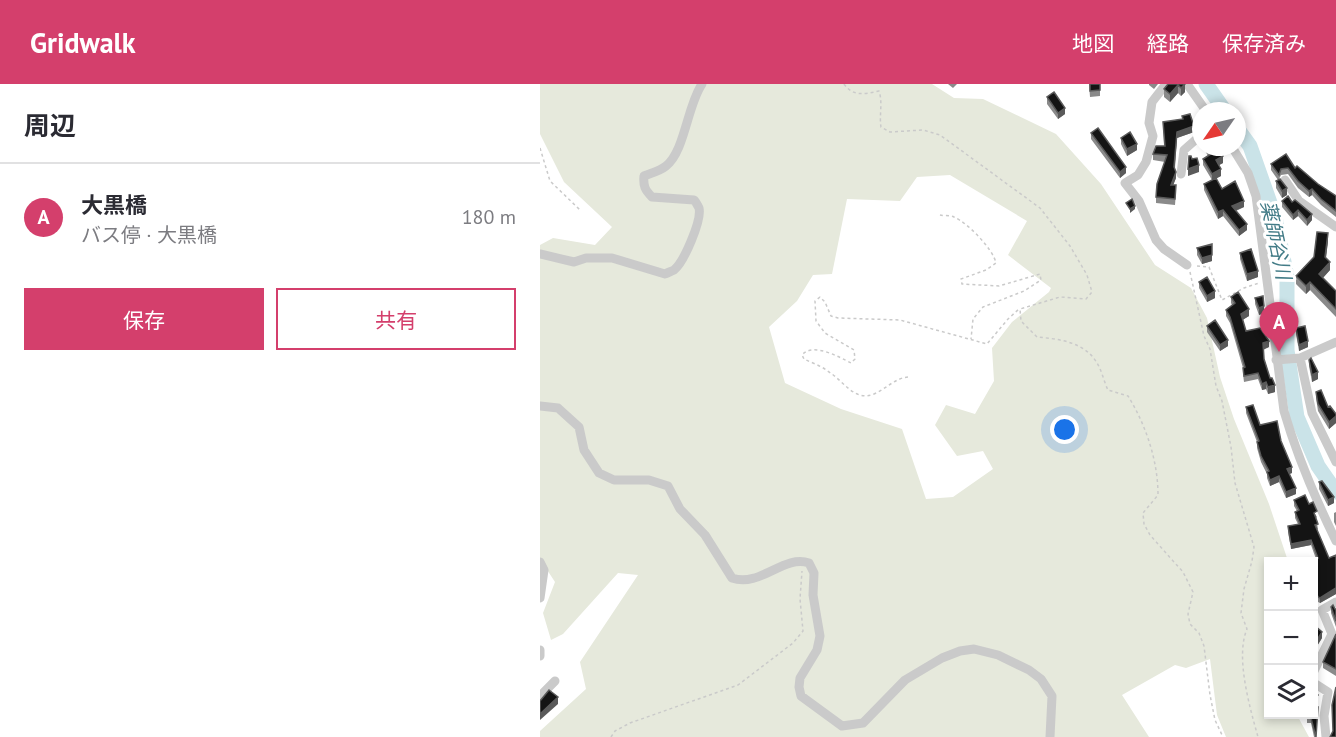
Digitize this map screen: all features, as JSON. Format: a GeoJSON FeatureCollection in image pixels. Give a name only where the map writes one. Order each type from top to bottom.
{"type":"FeatureCollection","features":[{"type":"Feature","properties":{"kind":"street"},"geometry":{"type":"LineString","coordinates":[[540,254],[574,262],[586,258],[612,258],[665,274],[673,271],[681,262],[693,235],[699,220],[699,207],[694,200],[652,197],[643,185],[644,176],[665,167],[676,154],[702,84]]}},
{"type":"Feature","properties":{"kind":"street"},"geometry":{"type":"LineString","coordinates":[[1166,84],[1152,102],[1149,123],[1153,136],[1146,162],[1138,175],[1125,183],[1139,201],[1156,240],[1164,249],[1188,265]]}},
{"type":"Feature","properties":{"kind":"street"},"geometry":{"type":"LineString","coordinates":[[1187,84],[1200,102]]}},
{"type":"Feature","properties":{"kind":"street"},"geometry":{"type":"LineString","coordinates":[[1180,174],[1184,150],[1192,143]]}},
{"type":"Feature","properties":{"kind":"street"},"geometry":{"type":"LineString","coordinates":[[1238,156],[1248,173],[1256,196],[1284,411],[1316,500],[1336,540]]}},
{"type":"Feature","properties":{"kind":"street"},"geometry":{"type":"LineString","coordinates":[[1285,180],[1299,201],[1336,227]]}},
{"type":"Feature","properties":{"kind":"street"},"geometry":{"type":"LineString","coordinates":[[1278,360],[1298,358],[1336,342]]}},
{"type":"Feature","properties":{"kind":"street"},"geometry":{"type":"LineString","coordinates":[[1298,358],[1312,413],[1336,462]]}},
{"type":"Feature","properties":{"kind":"street"},"geometry":{"type":"LineString","coordinates":[[540,406],[558,408],[579,427],[584,450],[599,473],[614,480],[649,480],[668,486],[680,509],[705,535],[732,578],[751,580],[784,566],[802,561],[809,563],[814,573],[813,595],[820,636],[817,650],[800,678],[799,687],[801,696],[834,721],[842,726],[862,723],[905,680],[942,658],[960,651],[974,649],[998,655],[1029,669],[1041,679],[1052,696],[1050,737]]}},
{"type":"Feature","properties":{"kind":"street"},"geometry":{"type":"LineString","coordinates":[[540,562],[544,570],[540,598]]}},
{"type":"Feature","properties":{"kind":"street"},"geometry":{"type":"LineString","coordinates":[[1317,665],[1332,634],[1322,610],[1336,602]]}},
{"type":"Feature","properties":{"kind":"street"},"geometry":{"type":"LineString","coordinates":[[540,650],[540,656]]}},
{"type":"Feature","properties":{"kind":"street"},"geometry":{"type":"LineString","coordinates":[[540,696],[555,681]]}},
{"type":"Feature","properties":{"kind":"street"},"geometry":{"type":"LineString","coordinates":[[1318,686],[1328,692],[1324,716],[1326,737]]}},
{"type":"Feature","properties":{"kind":"path"},"geometry":{"type":"LineString","coordinates":[[844,84],[847,89],[859,95],[879,91],[881,127],[890,132],[923,130],[940,135],[1040,208],[1070,246],[1088,275],[1092,292],[1086,299],[1060,297],[1020,309],[1008,319],[987,344],[900,320],[838,318],[831,315],[820,297],[815,301],[816,321],[825,333],[854,350],[855,359],[851,363],[828,353],[810,349],[802,354],[804,358],[830,372],[849,390],[859,395],[871,395],[901,377],[908,377]]}},
{"type":"Feature","properties":{"kind":"path"},"geometry":{"type":"LineString","coordinates":[[540,148],[550,181],[580,210]]}},
{"type":"Feature","properties":{"kind":"path"},"geometry":{"type":"LineString","coordinates":[[940,215],[954,217],[982,241],[994,255],[996,263],[986,270],[961,279],[962,284],[999,285],[1040,274],[1041,280],[1024,291],[983,307],[973,319],[971,340]]}},
{"type":"Feature","properties":{"kind":"path"},"geometry":{"type":"LineString","coordinates":[[1258,737],[1245,681],[1243,639],[1246,629],[1241,613],[1254,547],[1235,483],[1222,401],[1216,386],[1210,349],[1204,336],[1188,265],[1209,267],[1222,300],[1244,288],[1266,280]]}},
{"type":"Feature","properties":{"kind":"path"},"geometry":{"type":"LineString","coordinates":[[1020,309],[1021,321],[1037,338],[1058,339],[1078,345],[1097,362],[1107,390],[1128,396],[1139,413],[1153,456],[1158,481],[1158,495],[1143,513],[1144,524],[1150,535],[1183,572],[1193,592],[1188,614],[1190,624],[1199,633],[1204,646],[1215,720],[1223,737]]}},
{"type":"Feature","properties":{"kind":"path"},"geometry":{"type":"LineString","coordinates":[[611,737],[615,731],[630,723],[738,685],[793,644],[803,631],[800,599],[802,561]]}},
{"type":"Feature","properties":{"kind":"shaded area"},"geometry":{"type":"Polygon","coordinates":[[[540,84],[932,84],[954,98],[983,99],[1056,134],[1101,184],[1155,265],[1191,288],[1207,318],[1220,377],[1234,419],[1269,504],[1287,557],[1264,557],[1264,719],[1299,719],[1309,737],[1226,737],[1217,715],[1210,659],[1186,668],[1175,665],[1122,695],[1149,737],[540,737],[540,731],[586,689],[580,662],[638,575],[618,573],[563,634],[551,640],[543,613],[555,582],[540,559],[540,245],[553,238],[595,245],[612,227],[564,182],[540,134],[540,84]],[[950,175],[917,177],[900,201],[847,199],[832,274],[813,275],[797,301],[769,327],[785,383],[841,409],[902,429],[926,499],[953,497],[993,469],[983,451],[957,456],[935,425],[946,405],[975,414],[994,381],[992,348],[1012,322],[1051,288],[1008,255],[1027,221],[950,175]]]}},
{"type":"Feature","properties":{"kind":"building"},"geometry":{"type":"Polygon","coordinates":[[[1090,84],[1100,84],[1100,90],[1090,91],[1090,84]]]}},
{"type":"Feature","properties":{"kind":"building"},"geometry":{"type":"Polygon","coordinates":[[[1168,84],[1185,84],[1181,88],[1178,85],[1170,94],[1164,89],[1168,84]]]}},
{"type":"Feature","properties":{"kind":"building"},"geometry":{"type":"Polygon","coordinates":[[[1054,92],[1065,108],[1058,113],[1047,97],[1054,92]]]}},
{"type":"Feature","properties":{"kind":"building"},"geometry":{"type":"Polygon","coordinates":[[[1190,114],[1192,127],[1177,132],[1174,167],[1176,172],[1171,185],[1176,185],[1175,199],[1156,197],[1157,184],[1167,155],[1153,154],[1156,146],[1165,146],[1163,122],[1183,119],[1182,116],[1190,114]]]}},
{"type":"Feature","properties":{"kind":"building"},"geometry":{"type":"Polygon","coordinates":[[[1098,128],[1126,167],[1120,172],[1091,133],[1098,128]]]}},
{"type":"Feature","properties":{"kind":"building"},"geometry":{"type":"Polygon","coordinates":[[[1130,132],[1137,144],[1127,149],[1121,138],[1130,132]]]}},
{"type":"Feature","properties":{"kind":"building"},"geometry":{"type":"Polygon","coordinates":[[[1286,154],[1295,168],[1297,166],[1336,196],[1336,211],[1312,189],[1309,191],[1288,168],[1281,169],[1279,175],[1271,164],[1286,154]]]}},
{"type":"Feature","properties":{"kind":"building"},"geometry":{"type":"Polygon","coordinates":[[[1189,156],[1192,159],[1197,158],[1199,165],[1188,169],[1189,156]]]}},
{"type":"Feature","properties":{"kind":"building"},"geometry":{"type":"Polygon","coordinates":[[[1208,156],[1223,156],[1216,160],[1221,169],[1212,174],[1203,159],[1208,156]]]}},
{"type":"Feature","properties":{"kind":"building"},"geometry":{"type":"Polygon","coordinates":[[[1216,178],[1222,189],[1235,181],[1244,201],[1232,206],[1247,224],[1239,230],[1223,210],[1218,212],[1204,184],[1216,178]]]}},
{"type":"Feature","properties":{"kind":"building"},"geometry":{"type":"Polygon","coordinates":[[[1280,179],[1287,188],[1282,191],[1276,181],[1280,179]]]}},
{"type":"Feature","properties":{"kind":"building"},"geometry":{"type":"Polygon","coordinates":[[[1288,196],[1292,202],[1295,200],[1312,214],[1307,220],[1298,210],[1293,215],[1282,201],[1288,196]]]}},
{"type":"Feature","properties":{"kind":"building"},"geometry":{"type":"Polygon","coordinates":[[[1132,199],[1135,206],[1130,209],[1126,203],[1132,199]]]}},
{"type":"Feature","properties":{"kind":"building"},"geometry":{"type":"Polygon","coordinates":[[[1317,232],[1328,233],[1325,257],[1330,262],[1319,274],[1336,291],[1336,309],[1310,282],[1306,286],[1296,276],[1314,257],[1317,232]]]}},
{"type":"Feature","properties":{"kind":"building"},"geometry":{"type":"Polygon","coordinates":[[[1212,244],[1212,255],[1202,258],[1197,248],[1212,244]]]}},
{"type":"Feature","properties":{"kind":"building"},"geometry":{"type":"Polygon","coordinates":[[[1251,249],[1258,271],[1247,274],[1240,253],[1251,249]]]}},
{"type":"Feature","properties":{"kind":"building"},"geometry":{"type":"Polygon","coordinates":[[[1207,277],[1215,291],[1207,296],[1199,282],[1207,277]]]}},
{"type":"Feature","properties":{"kind":"building"},"geometry":{"type":"Polygon","coordinates":[[[1238,292],[1249,309],[1241,314],[1246,331],[1260,328],[1269,341],[1263,343],[1264,359],[1270,378],[1275,385],[1268,387],[1266,382],[1262,384],[1258,373],[1244,376],[1243,368],[1245,367],[1226,310],[1235,303],[1231,297],[1238,292]]]}},
{"type":"Feature","properties":{"kind":"building"},"geometry":{"type":"Polygon","coordinates":[[[1263,296],[1264,306],[1259,308],[1255,298],[1263,296]]]}},
{"type":"Feature","properties":{"kind":"building"},"geometry":{"type":"Polygon","coordinates":[[[1215,320],[1228,340],[1220,345],[1207,326],[1215,320]]]}},
{"type":"Feature","properties":{"kind":"building"},"geometry":{"type":"Polygon","coordinates":[[[1305,326],[1308,341],[1299,345],[1296,328],[1305,326]]]}},
{"type":"Feature","properties":{"kind":"building"},"geometry":{"type":"Polygon","coordinates":[[[1311,358],[1318,372],[1312,375],[1309,360],[1311,358]]]}},
{"type":"Feature","properties":{"kind":"building"},"geometry":{"type":"Polygon","coordinates":[[[1321,390],[1328,407],[1330,406],[1336,414],[1329,422],[1318,404],[1316,392],[1321,390]]]}},
{"type":"Feature","properties":{"kind":"building"},"geometry":{"type":"Polygon","coordinates":[[[1253,405],[1260,425],[1277,421],[1281,441],[1292,467],[1287,469],[1296,488],[1286,492],[1279,476],[1270,480],[1267,472],[1269,471],[1261,456],[1257,442],[1259,441],[1246,407],[1253,405]]]}},
{"type":"Feature","properties":{"kind":"building"},"geometry":{"type":"Polygon","coordinates":[[[1322,481],[1334,497],[1328,500],[1319,482],[1322,481]]]}},
{"type":"Feature","properties":{"kind":"building"},"geometry":{"type":"Polygon","coordinates":[[[1305,495],[1309,504],[1313,502],[1317,511],[1314,513],[1318,524],[1315,525],[1329,558],[1336,555],[1336,588],[1320,598],[1318,597],[1318,557],[1311,540],[1291,544],[1288,526],[1300,524],[1295,512],[1299,510],[1294,500],[1305,495]]]}},
{"type":"Feature","properties":{"kind":"building"},"geometry":{"type":"Polygon","coordinates":[[[1333,605],[1336,609],[1336,621],[1331,607],[1333,605]]]}},
{"type":"Feature","properties":{"kind":"building"},"geometry":{"type":"Polygon","coordinates":[[[1336,634],[1336,669],[1323,662],[1336,634]]]}},
{"type":"Feature","properties":{"kind":"building"},"geometry":{"type":"Polygon","coordinates":[[[1336,687],[1336,737],[1330,737],[1333,731],[1332,705],[1336,687]]]}},
{"type":"Feature","properties":{"kind":"building"},"geometry":{"type":"Polygon","coordinates":[[[549,690],[558,697],[540,714],[540,701],[549,690]]]}},
{"type":"Feature","properties":{"kind":"building"},"geometry":{"type":"Polygon","coordinates":[[[1311,719],[1317,719],[1316,737],[1311,719]]]}},
{"type":"Feature","properties":{"kind":"waterway","name":"薬師谷川"},"geometry":{"type":"LineString","coordinates":[[1206,84],[1219,102]]}},
{"type":"Feature","properties":{"kind":"waterway","name":"薬師谷川"},"geometry":{"type":"LineString","coordinates":[[1246,140],[1275,217],[1287,277],[1287,350],[1297,417],[1318,466],[1336,492]]}},
{"type":"Feature","properties":{"kind":"place","name":"大黒橋"},"geometry":{"type":"Point","coordinates":[1279,352]}}]}
